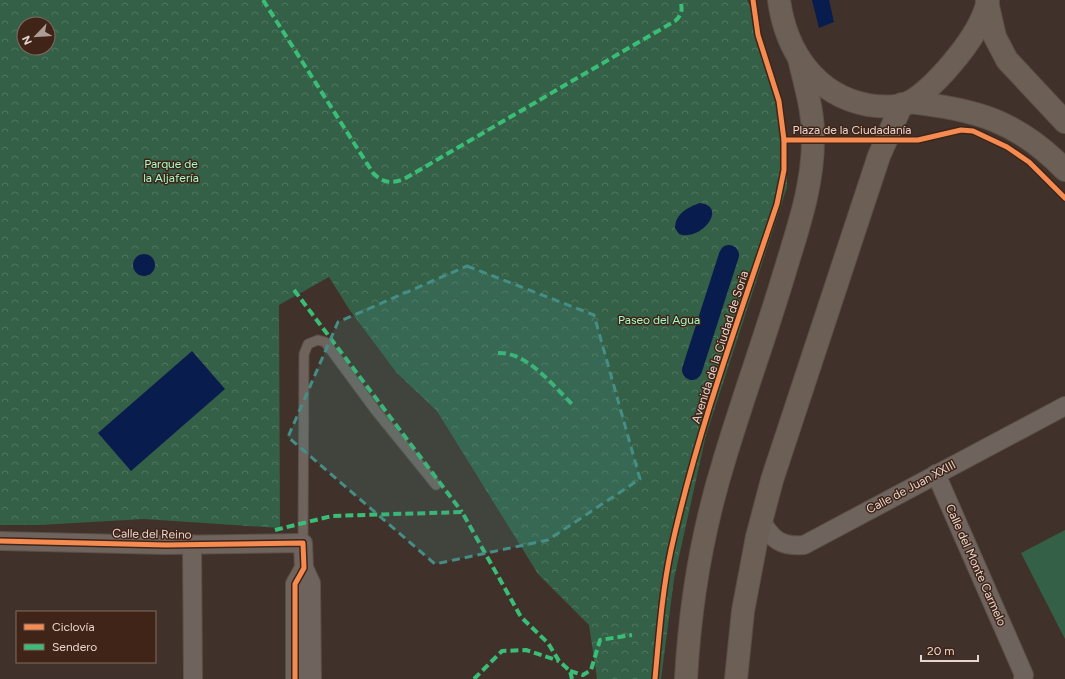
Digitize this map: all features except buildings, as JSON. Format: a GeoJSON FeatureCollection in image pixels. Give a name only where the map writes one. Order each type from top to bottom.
{"type":"FeatureCollection","features":[{"type":"Feature","properties":{"kind":"main road","name":"Plaza de la Ciudadanía"},"geometry":{"type":"LineString","coordinates":[[778,0],[783,23],[806,70],[818,82],[838,95],[874,106],[906,103],[957,109],[998,120],[1035,143],[1065,170]]}},
{"type":"Feature","properties":{"kind":"main road"},"geometry":{"type":"LineString","coordinates":[[736,679],[743,611],[772,480],[878,156],[906,103],[940,76],[964,49],[987,1]]}},
{"type":"Feature","properties":{"kind":"main road"},"geometry":{"type":"LineString","coordinates":[[987,1],[995,37],[1007,60],[1065,122]]}},
{"type":"Feature","properties":{"kind":"main road"},"geometry":{"type":"LineString","coordinates":[[686,679],[688,638],[694,594],[712,507],[724,462],[777,299],[808,194],[813,156],[813,132],[808,94],[799,58]]}},
{"type":"Feature","properties":{"kind":"street","name":"Calle de Juan XXIII"},"geometry":{"type":"LineString","coordinates":[[762,521],[771,536],[776,540],[790,545],[804,545],[1065,406]]}},
{"type":"Feature","properties":{"kind":"street","name":"Calle del Monte Carmelo"},"geometry":{"type":"LineString","coordinates":[[936,474],[1024,675],[1023,679]]}},
{"type":"Feature","properties":{"kind":"street","name":"Calle del Reino"},"geometry":{"type":"LineString","coordinates":[[0,541],[192,544],[303,543]]}},
{"type":"Feature","properties":{"kind":"street"},"geometry":{"type":"LineString","coordinates":[[303,543],[304,568],[311,583],[312,679]]}},
{"type":"Feature","properties":{"kind":"street"},"geometry":{"type":"LineString","coordinates":[[192,544],[194,679]]}},
{"type":"Feature","properties":{"kind":"street"},"geometry":{"type":"LineString","coordinates":[[295,679],[295,584],[304,568]]}},
{"type":"Feature","properties":{"kind":"lane"},"geometry":{"type":"LineString","coordinates":[[303,543],[304,354],[308,344],[318,340],[325,342],[376,411],[436,485]]}},
{"type":"Feature","properties":{"kind":"highlighted area"},"geometry":{"type":"Polygon","coordinates":[[[467,266],[594,315],[640,479],[548,540],[435,564],[288,437],[338,322],[467,266]]]}},
{"type":"Feature","properties":{"kind":"green space","name":"Parque de la Aljafería"},"geometry":{"type":"Polygon","coordinates":[[[0,0],[747,0],[753,10],[781,99],[787,146],[787,187],[706,435],[674,579],[661,679],[597,679],[589,625],[538,574],[437,411],[396,372],[349,309],[329,277],[279,305],[280,528],[144,519],[40,525],[0,525],[0,0]]]}},
{"type":"Feature","properties":{"kind":"green space"},"geometry":{"type":"Polygon","coordinates":[[[1065,530],[1065,639],[1021,553],[1065,530]]]}},
{"type":"Feature","properties":{"kind":"water"},"geometry":{"type":"Polygon","coordinates":[[[812,0],[829,0],[834,22],[819,28],[812,0]]]}},
{"type":"Feature","properties":{"kind":"water"},"geometry":{"type":"Polygon","coordinates":[[[700,203],[708,206],[712,211],[712,217],[708,223],[703,229],[695,233],[687,235],[679,234],[675,228],[677,219],[687,209],[700,203]]]}},
{"type":"Feature","properties":{"kind":"water"},"geometry":{"type":"Polygon","coordinates":[[[144,254],[152,257],[155,265],[152,273],[144,276],[136,273],[133,265],[136,257],[144,254]]]}},
{"type":"Feature","properties":{"kind":"water"},"geometry":{"type":"Polygon","coordinates":[[[192,351],[225,389],[131,471],[98,433],[192,351]]]}},
{"type":"Feature","properties":{"kind":"waterway"},"geometry":{"type":"LineString","coordinates":[[692,370],[729,255]]}},
{"type":"Feature","properties":{"kind":"marked path"},"geometry":{"type":"LineString","coordinates":[[263,0],[373,173],[380,179],[387,182],[395,182],[404,179],[675,21],[681,12],[680,0]]}},
{"type":"Feature","properties":{"kind":"marked path"},"geometry":{"type":"LineString","coordinates":[[294,290],[462,512]]}},
{"type":"Feature","properties":{"kind":"marked path"},"geometry":{"type":"LineString","coordinates":[[498,353],[509,354],[530,364],[573,405]]}},
{"type":"Feature","properties":{"kind":"marked path"},"geometry":{"type":"LineString","coordinates":[[275,530],[332,516],[462,512],[521,617],[548,643],[559,661],[570,671],[572,679]]}},
{"type":"Feature","properties":{"kind":"marked path"},"geometry":{"type":"LineString","coordinates":[[570,671],[583,675],[591,670],[600,640],[632,635]]}},
{"type":"Feature","properties":{"kind":"marked path"},"geometry":{"type":"LineString","coordinates":[[474,679],[502,651],[526,650],[559,661]]}},
{"type":"Feature","properties":{"kind":"cycle path","name":"Avenida de la Ciudad de Soria"},"geometry":{"type":"LineString","coordinates":[[655,679],[665,582],[681,506],[706,419],[777,204],[784,170],[784,140],[779,101],[758,35],[753,0]]}},
{"type":"Feature","properties":{"kind":"cycle path"},"geometry":{"type":"LineString","coordinates":[[784,140],[918,140],[961,130],[973,131],[1007,147],[1029,162],[1065,198]]}},
{"type":"Feature","properties":{"kind":"cycle path"},"geometry":{"type":"LineString","coordinates":[[0,541],[166,545],[303,543],[304,568],[295,584],[295,679]]}},
{"type":"Feature","properties":{"kind":"park label","name":"Paseo del Agua"},"geometry":{"type":"Point","coordinates":[659,320]}}]}
